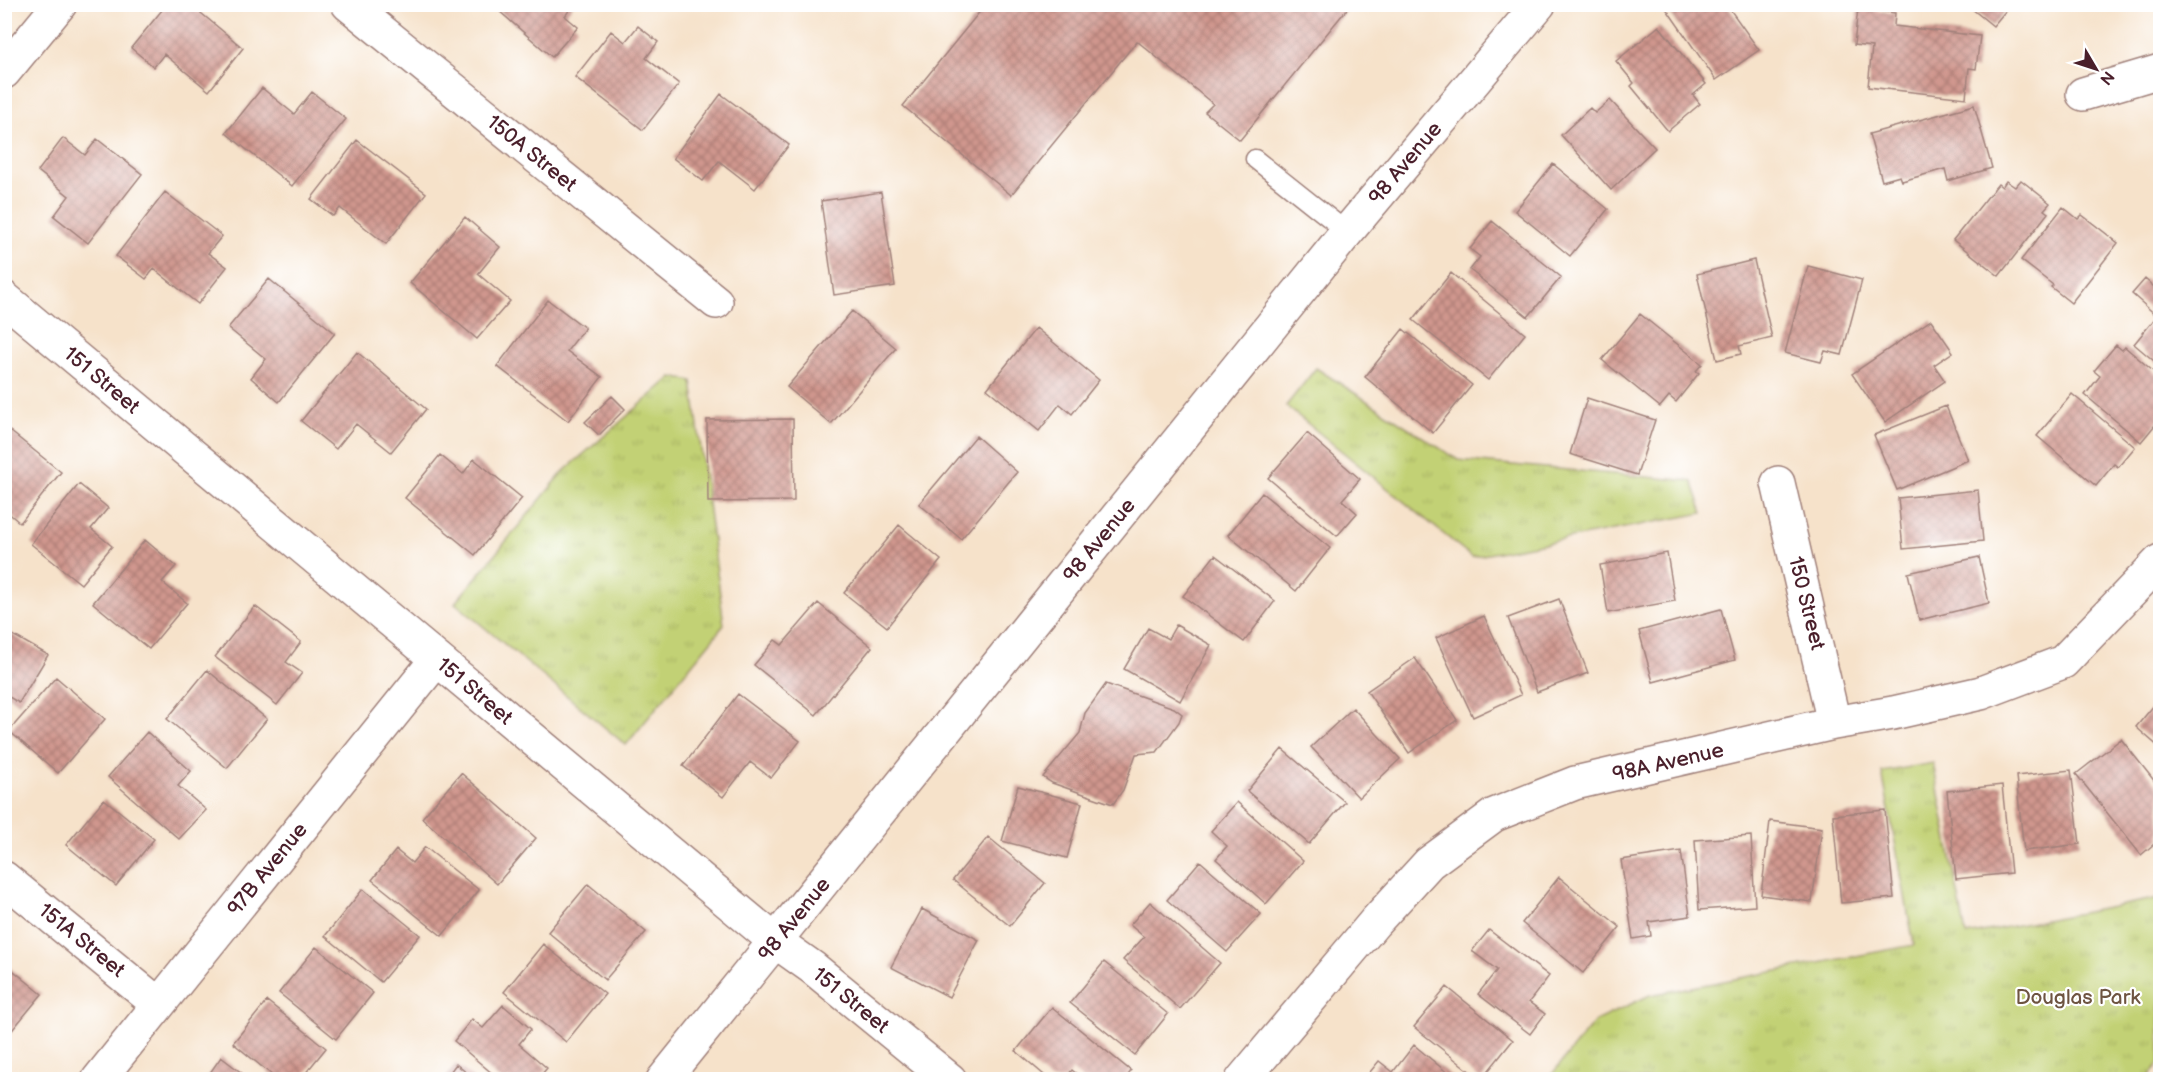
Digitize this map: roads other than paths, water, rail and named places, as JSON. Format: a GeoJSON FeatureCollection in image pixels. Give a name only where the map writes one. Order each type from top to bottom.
{"type":"FeatureCollection","features":[{"type":"Feature","properties":{"kind":"street"},"geometry":{"type":"LineString","coordinates":[[4,72],[60,4]]}},
{"type":"Feature","properties":{"kind":"street","name":"150A Street"},"geometry":{"type":"LineString","coordinates":[[348,4],[716,302]]}},
{"type":"Feature","properties":{"kind":"street","name":"98 Avenue"},"geometry":{"type":"LineString","coordinates":[[663,1080],[1347,232],[1539,4]]}},
{"type":"Feature","properties":{"kind":"street"},"geometry":{"type":"LineString","coordinates":[[2083,94],[2160,71]]}},
{"type":"Feature","properties":{"kind":"street","name":"151 Street"},"geometry":{"type":"LineString","coordinates":[[4,298],[775,941],[950,1080]]}},
{"type":"Feature","properties":{"kind":"street","name":"150 Street"},"geometry":{"type":"LineString","coordinates":[[1778,483],[1834,723]]}},
{"type":"Feature","properties":{"kind":"street","name":"98A Avenue"},"geometry":{"type":"LineString","coordinates":[[1242,1080],[1375,922],[1429,863],[1494,815],[1575,783],[1834,723],[1893,713],[1981,693],[2063,662],[2160,561]]}},
{"type":"Feature","properties":{"kind":"street","name":"97B Avenue"},"geometry":{"type":"LineString","coordinates":[[98,1080],[437,659]]}},
{"type":"Feature","properties":{"kind":"street","name":"151A Street"},"geometry":{"type":"LineString","coordinates":[[4,878],[158,1004]]}},
{"type":"Feature","properties":{"kind":"lane"},"geometry":{"type":"LineString","coordinates":[[1255,159],[1347,232]]}},
{"type":"Feature","properties":{"kind":"park label","name":"Douglas Park"},"geometry":{"type":"Point","coordinates":[2078,997]}}]}
